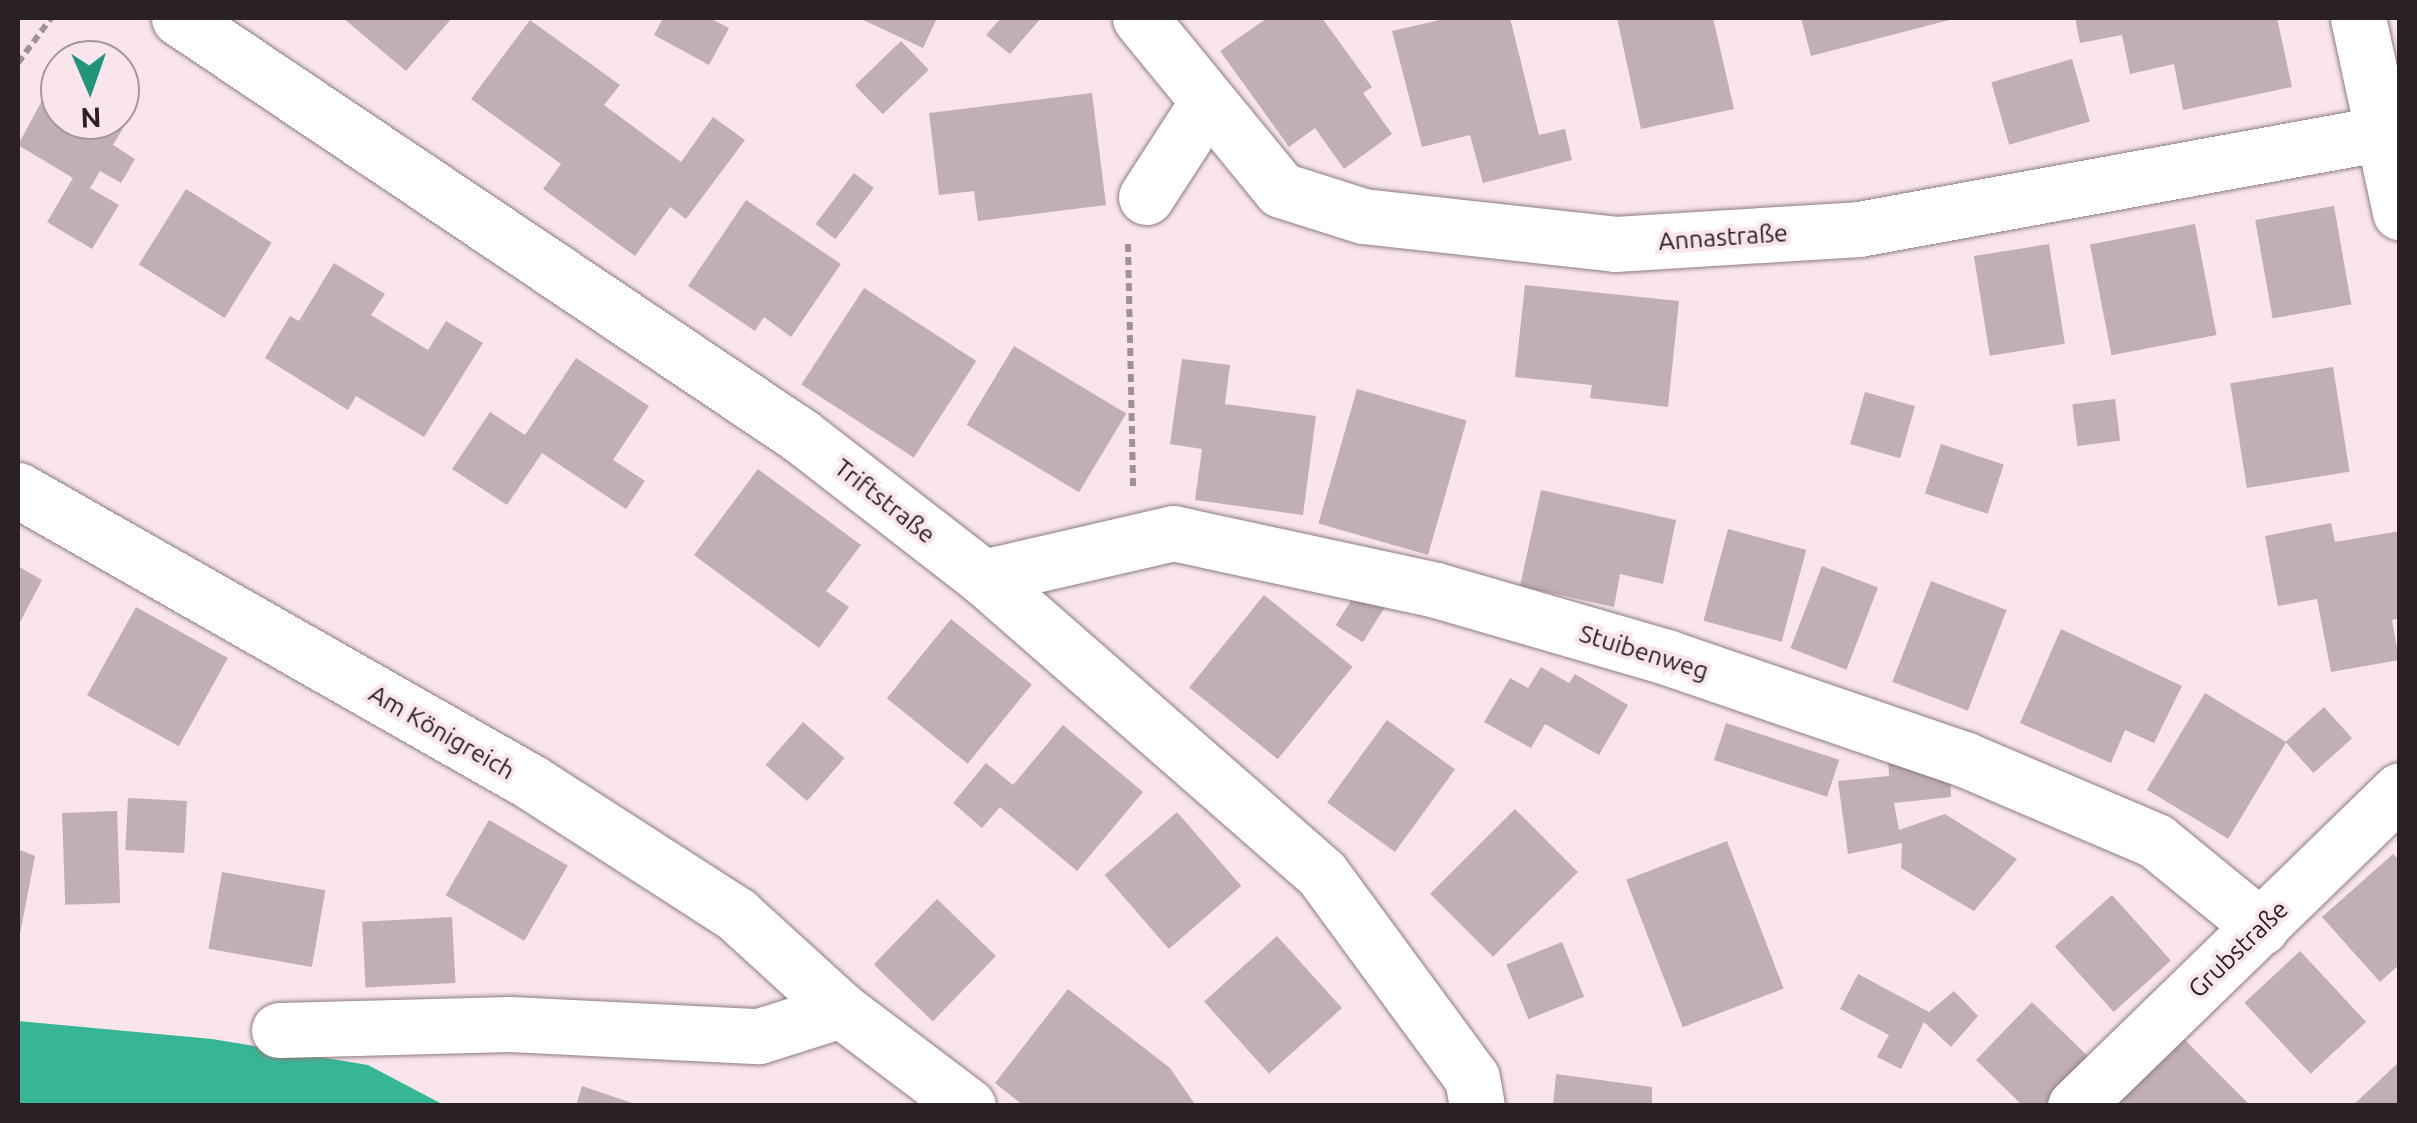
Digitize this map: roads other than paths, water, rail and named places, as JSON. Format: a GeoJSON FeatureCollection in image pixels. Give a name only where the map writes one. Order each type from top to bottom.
{"type":"FeatureCollection","features":[{"type":"Feature","properties":{"kind":"street","name":"Triftstraße"},"geometry":{"type":"LineString","coordinates":[[180,18],[801,436],[983,576],[1322,874],[1472,1078],[1476,1106]]}},
{"type":"Feature","properties":{"kind":"street","name":"Annastraße"},"geometry":{"type":"LineString","coordinates":[[1140,18],[1281,190],[1363,216],[1615,244],[1859,229],[2392,132]]}},
{"type":"Feature","properties":{"kind":"street"},"geometry":{"type":"LineString","coordinates":[[2358,18],[2392,132],[2400,213]]}},
{"type":"Feature","properties":{"kind":"street"},"geometry":{"type":"LineString","coordinates":[[1137,222],[1208,100]]}},
{"type":"Feature","properties":{"kind":"street","name":"Am Königreich"},"geometry":{"type":"LineString","coordinates":[[18,490],[531,782],[737,916],[841,1010],[968,1106]]}},
{"type":"Feature","properties":{"kind":"street","name":"Stuibenweg"},"geometry":{"type":"LineString","coordinates":[[983,576],[1173,533],[1436,590],[1864,724],[2156,842],[2261,927]]}},
{"type":"Feature","properties":{"kind":"street","name":"Grubstraße"},"geometry":{"type":"LineString","coordinates":[[2075,1106],[2400,790]]}},
{"type":"Feature","properties":{"kind":"street"},"geometry":{"type":"LineString","coordinates":[[278,1030],[510,1024],[758,1036],[841,1010]]}}]}
